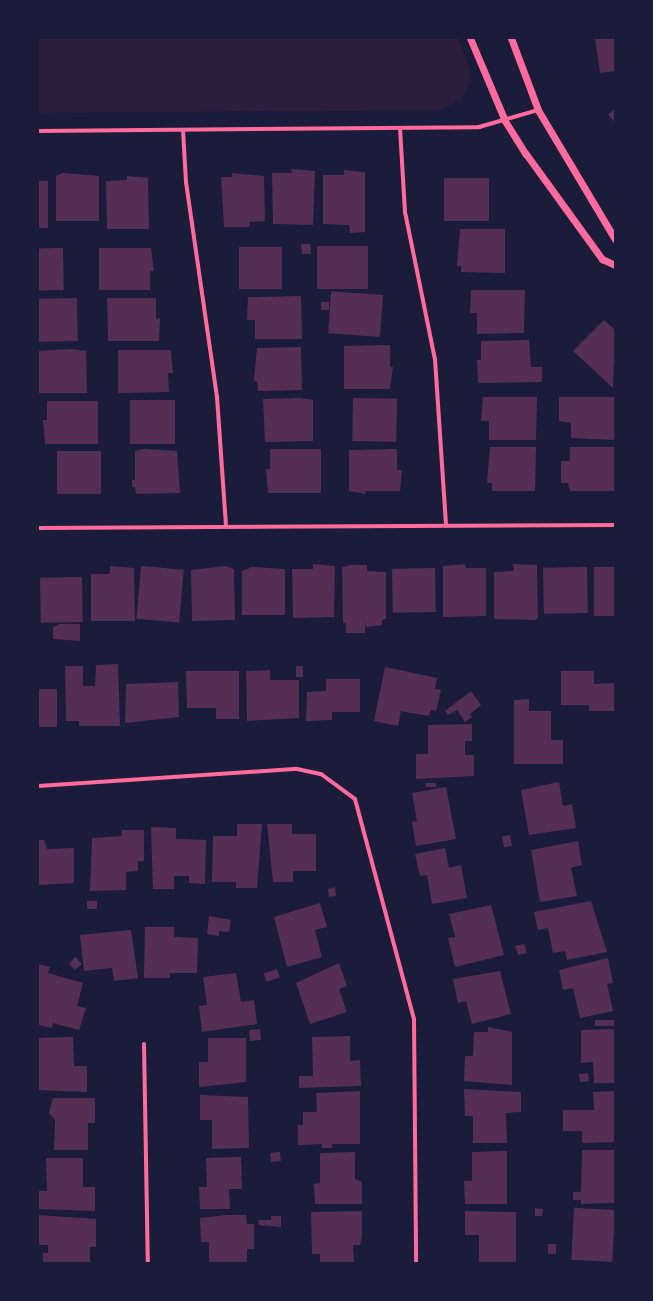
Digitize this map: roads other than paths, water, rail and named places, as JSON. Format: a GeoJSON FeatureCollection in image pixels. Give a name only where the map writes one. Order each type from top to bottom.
{"type":"FeatureCollection","features":[{"type":"Feature","properties":{"kind":"street"},"geometry":{"type":"LineString","coordinates":[[470,38],[505,121],[602,259],[615,265]]}},
{"type":"Feature","properties":{"kind":"street"},"geometry":{"type":"LineString","coordinates":[[511,38],[538,110],[615,239]]}},
{"type":"Feature","properties":{"kind":"street"},"geometry":{"type":"LineString","coordinates":[[38,131],[479,127],[505,121],[538,110]]}},
{"type":"Feature","properties":{"kind":"street"},"geometry":{"type":"LineString","coordinates":[[400,128],[405,212],[435,359],[446,526]]}},
{"type":"Feature","properties":{"kind":"street"},"geometry":{"type":"LineString","coordinates":[[183,130],[186,182],[217,397],[226,527]]}},
{"type":"Feature","properties":{"kind":"street"},"geometry":{"type":"LineString","coordinates":[[38,528],[615,525]]}},
{"type":"Feature","properties":{"kind":"street"},"geometry":{"type":"LineString","coordinates":[[38,786],[297,769],[321,774],[355,799],[414,1019],[416,1263]]}},
{"type":"Feature","properties":{"kind":"street"},"geometry":{"type":"LineString","coordinates":[[144,1044],[148,1263]]}}]}
